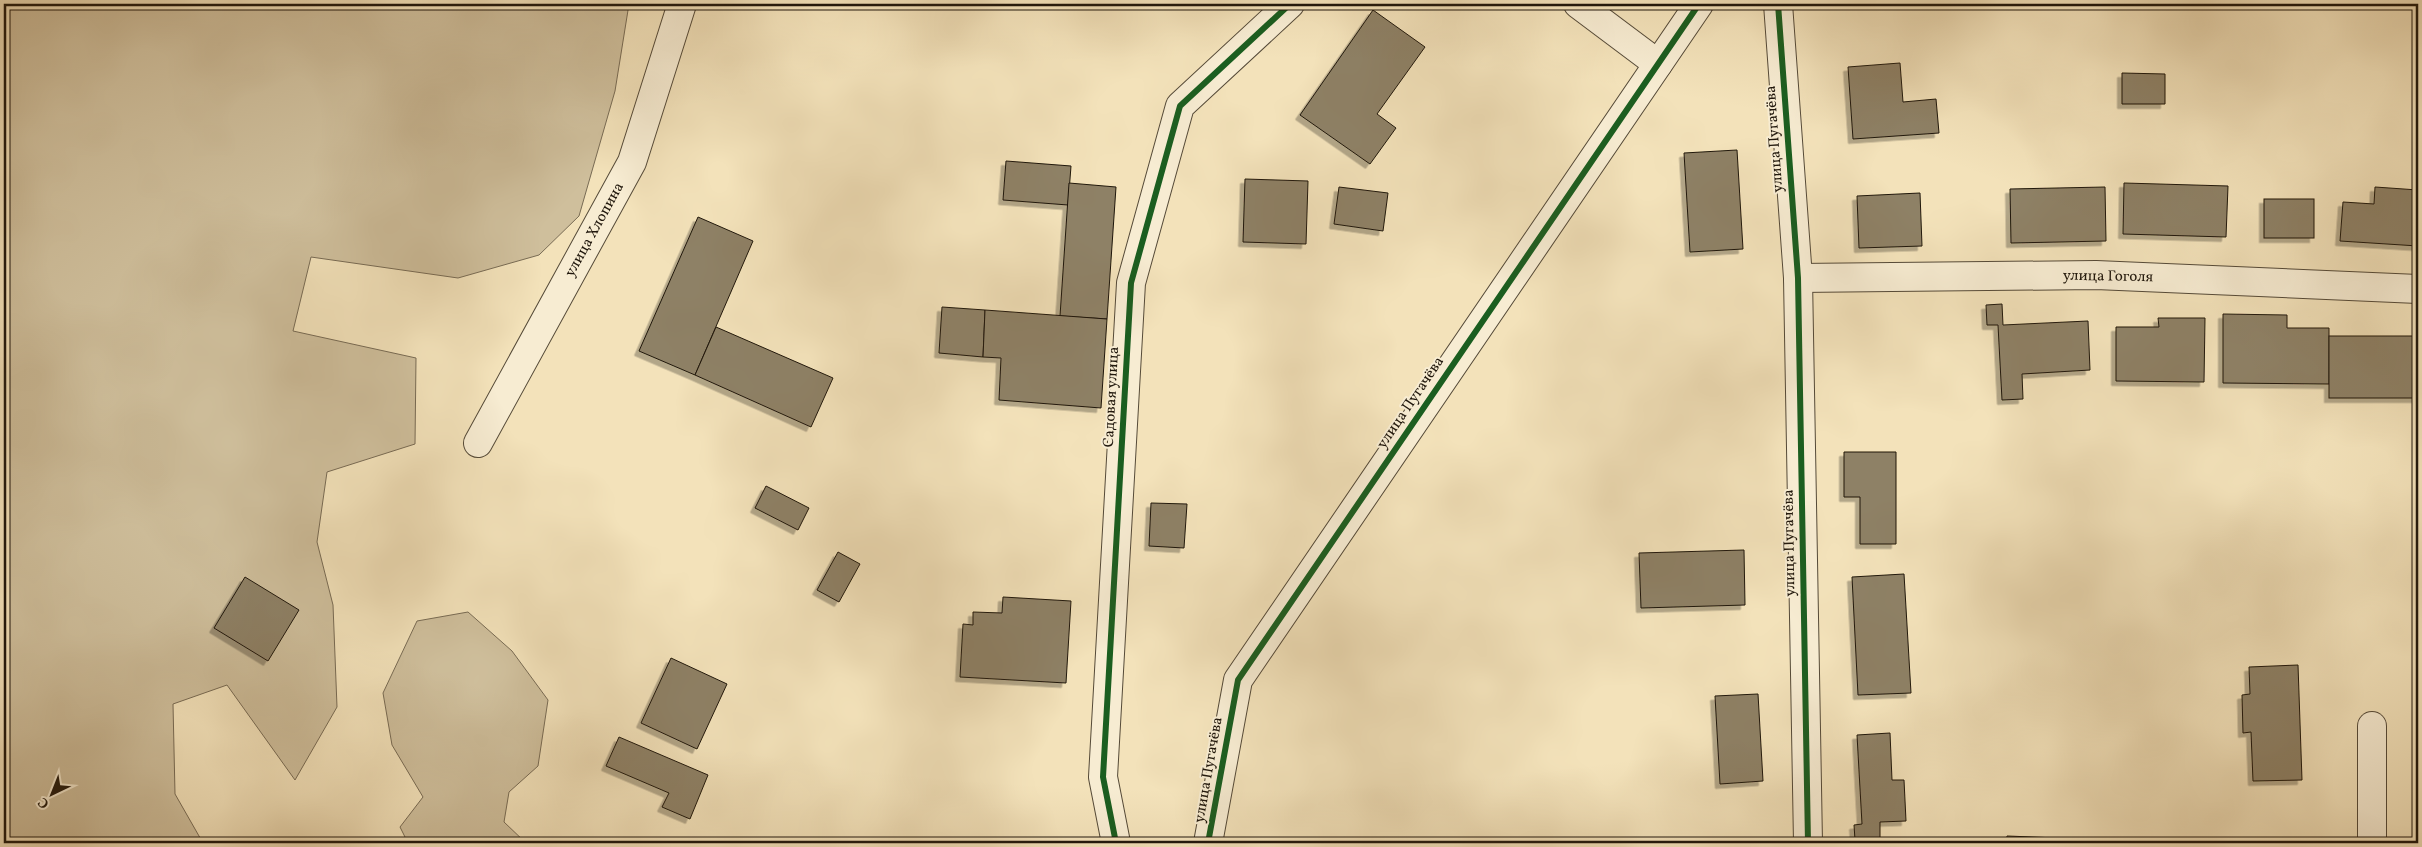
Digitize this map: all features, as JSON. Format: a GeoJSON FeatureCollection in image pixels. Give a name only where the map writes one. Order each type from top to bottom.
{"type":"FeatureCollection","features":[{"type":"Feature","properties":{"kind":"street","name":"улица Хлопина"},"geometry":{"type":"LineString","coordinates":[[478,443],[632,162],[682,4]]}},
{"type":"Feature","properties":{"kind":"street","name":"Садовая улица"},"geometry":{"type":"LineString","coordinates":[[1116,843],[1103,777],[1132,284],[1180,106],[1290,4]]}},
{"type":"Feature","properties":{"kind":"street"},"geometry":{"type":"LineString","coordinates":[[1578,4],[1658,64]]}},
{"type":"Feature","properties":{"kind":"street","name":"улица Пугачёва"},"geometry":{"type":"LineString","coordinates":[[1208,843],[1238,680],[1699,4]]}},
{"type":"Feature","properties":{"kind":"street","name":"улица Пугачёва"},"geometry":{"type":"LineString","coordinates":[[1778,4],[1798,278],[1808,843]]}},
{"type":"Feature","properties":{"kind":"street","name":"улица Гоголя"},"geometry":{"type":"LineString","coordinates":[[1798,278],[2096,275],[2418,289]]}},
{"type":"Feature","properties":{"kind":"street"},"geometry":{"type":"LineString","coordinates":[[2372,726],[2372,843]]}},
{"type":"Feature","properties":{"kind":"shaded area"},"geometry":{"type":"Polygon","coordinates":[[[4,4],[629,4],[615,91],[579,216],[539,255],[458,278],[311,257],[293,331],[416,358],[415,444],[327,472],[317,542],[333,605],[337,707],[295,780],[227,685],[173,704],[175,794],[203,843],[4,843],[4,4]]]}},
{"type":"Feature","properties":{"kind":"shaded area"},"geometry":{"type":"Polygon","coordinates":[[[468,612],[512,651],[548,700],[538,766],[509,792],[504,822],[526,843],[408,843],[400,827],[423,797],[392,745],[383,693],[417,621],[468,612]]]}},
{"type":"Feature","properties":{"kind":"building"},"geometry":{"type":"Polygon","coordinates":[[[1373,10],[1425,47],[1377,114],[1396,128],[1370,164],[1300,115],[1373,10]]]}},
{"type":"Feature","properties":{"kind":"building"},"geometry":{"type":"Polygon","coordinates":[[[1900,63],[1903,102],[1936,99],[1939,133],[1853,139],[1848,67],[1900,63]]]}},
{"type":"Feature","properties":{"kind":"building"},"geometry":{"type":"Polygon","coordinates":[[[2122,73],[2165,74],[2165,104],[2122,104],[2122,73]]]}},
{"type":"Feature","properties":{"kind":"building"},"geometry":{"type":"Polygon","coordinates":[[[1737,150],[1743,249],[1690,252],[1684,153],[1737,150]]]}},
{"type":"Feature","properties":{"kind":"building"},"geometry":{"type":"Polygon","coordinates":[[[1006,161],[1071,166],[1068,205],[1003,200],[1006,161]]]}},
{"type":"Feature","properties":{"kind":"building"},"geometry":{"type":"Polygon","coordinates":[[[1245,179],[1308,181],[1306,244],[1243,242],[1245,179]]]}},
{"type":"Feature","properties":{"kind":"building"},"geometry":{"type":"Polygon","coordinates":[[[1069,183],[1116,187],[1107,319],[1060,316],[1069,183]]]}},
{"type":"Feature","properties":{"kind":"building"},"geometry":{"type":"Polygon","coordinates":[[[2124,183],[2228,186],[2226,237],[2123,234],[2124,183]]]}},
{"type":"Feature","properties":{"kind":"building"},"geometry":{"type":"Polygon","coordinates":[[[1339,187],[1388,193],[1383,231],[1334,224],[1339,187]]]}},
{"type":"Feature","properties":{"kind":"building"},"geometry":{"type":"Polygon","coordinates":[[[2105,187],[2106,241],[2011,243],[2010,189],[2105,187]]]}},
{"type":"Feature","properties":{"kind":"building"},"geometry":{"type":"Polygon","coordinates":[[[2375,187],[2418,190],[2418,246],[2340,241],[2343,202],[2374,204],[2375,187]]]}},
{"type":"Feature","properties":{"kind":"building"},"geometry":{"type":"Polygon","coordinates":[[[1920,193],[1922,246],[1859,248],[1857,196],[1920,193]]]}},
{"type":"Feature","properties":{"kind":"building"},"geometry":{"type":"Polygon","coordinates":[[[2264,199],[2314,199],[2314,238],[2264,238],[2264,199]]]}},
{"type":"Feature","properties":{"kind":"building"},"geometry":{"type":"Polygon","coordinates":[[[698,217],[753,241],[695,375],[639,351],[698,217]]]}},
{"type":"Feature","properties":{"kind":"building"},"geometry":{"type":"Polygon","coordinates":[[[2002,304],[2003,325],[2088,321],[2090,370],[2022,374],[2023,399],[2002,400],[1998,325],[1987,325],[1986,305],[2002,304]]]}},
{"type":"Feature","properties":{"kind":"building"},"geometry":{"type":"Polygon","coordinates":[[[942,307],[985,310],[983,357],[939,353],[942,307]]]}},
{"type":"Feature","properties":{"kind":"building"},"geometry":{"type":"Polygon","coordinates":[[[985,310],[1107,319],[1101,408],[999,400],[1001,358],[983,357],[985,310]]]}},
{"type":"Feature","properties":{"kind":"building"},"geometry":{"type":"Polygon","coordinates":[[[2223,314],[2287,315],[2287,328],[2329,328],[2329,384],[2223,383],[2223,314]]]}},
{"type":"Feature","properties":{"kind":"building"},"geometry":{"type":"Polygon","coordinates":[[[2158,318],[2205,318],[2204,382],[2116,381],[2116,327],[2159,327],[2158,318]]]}},
{"type":"Feature","properties":{"kind":"building"},"geometry":{"type":"Polygon","coordinates":[[[716,327],[833,378],[811,427],[695,375],[716,327]]]}},
{"type":"Feature","properties":{"kind":"building"},"geometry":{"type":"Polygon","coordinates":[[[2329,336],[2418,336],[2418,398],[2329,398],[2329,336]]]}},
{"type":"Feature","properties":{"kind":"building"},"geometry":{"type":"Polygon","coordinates":[[[1844,452],[1896,452],[1896,544],[1860,544],[1860,497],[1844,497],[1844,452]]]}},
{"type":"Feature","properties":{"kind":"building"},"geometry":{"type":"Polygon","coordinates":[[[766,486],[809,508],[798,530],[755,508],[766,486]]]}},
{"type":"Feature","properties":{"kind":"building"},"geometry":{"type":"Polygon","coordinates":[[[1151,503],[1187,504],[1184,548],[1149,546],[1151,503]]]}},
{"type":"Feature","properties":{"kind":"building"},"geometry":{"type":"Polygon","coordinates":[[[1744,550],[1745,605],[1641,608],[1639,553],[1744,550]]]}},
{"type":"Feature","properties":{"kind":"building"},"geometry":{"type":"Polygon","coordinates":[[[838,552],[860,564],[839,602],[817,590],[838,552]]]}},
{"type":"Feature","properties":{"kind":"building"},"geometry":{"type":"Polygon","coordinates":[[[1904,574],[1911,693],[1858,695],[1852,577],[1904,574]]]}},
{"type":"Feature","properties":{"kind":"building"},"geometry":{"type":"Polygon","coordinates":[[[245,577],[299,610],[268,661],[214,628],[245,577]]]}},
{"type":"Feature","properties":{"kind":"building"},"geometry":{"type":"Polygon","coordinates":[[[1003,597],[1071,601],[1066,683],[960,677],[963,624],[973,625],[973,612],[1002,613],[1003,597]]]}},
{"type":"Feature","properties":{"kind":"building"},"geometry":{"type":"Polygon","coordinates":[[[671,658],[727,684],[697,749],[641,723],[671,658]]]}},
{"type":"Feature","properties":{"kind":"building"},"geometry":{"type":"Polygon","coordinates":[[[2298,665],[2302,780],[2253,781],[2251,732],[2243,733],[2242,695],[2250,694],[2249,667],[2298,665]]]}},
{"type":"Feature","properties":{"kind":"building"},"geometry":{"type":"Polygon","coordinates":[[[1758,694],[1763,781],[1720,784],[1715,696],[1758,694]]]}},
{"type":"Feature","properties":{"kind":"building"},"geometry":{"type":"Polygon","coordinates":[[[1890,733],[1892,780],[1904,780],[1906,821],[1880,822],[1880,839],[1855,840],[1854,825],[1862,824],[1857,735],[1890,733]]]}},
{"type":"Feature","properties":{"kind":"building"},"geometry":{"type":"Polygon","coordinates":[[[619,737],[708,775],[690,819],[662,807],[669,793],[606,766],[619,737]]]}},
{"type":"Feature","properties":{"kind":"building"},"geometry":{"type":"Polygon","coordinates":[[[2007,836],[2083,839],[2083,843],[2006,843],[2007,836]]]}},
{"type":"Feature","properties":{"kind":"building"},"geometry":{"type":"Polygon","coordinates":[[[936,839],[1006,843],[935,843],[936,839]]]}},
{"type":"Feature","properties":{"kind":"cycle path"},"geometry":{"type":"LineString","coordinates":[[1116,843],[1103,777],[1131,283],[1180,106],[1290,4]]}},
{"type":"Feature","properties":{"kind":"cycle path"},"geometry":{"type":"LineString","coordinates":[[1208,843],[1238,680],[1699,4]]}},
{"type":"Feature","properties":{"kind":"cycle path"},"geometry":{"type":"LineString","coordinates":[[1778,4],[1798,278],[1808,843]]}}]}
